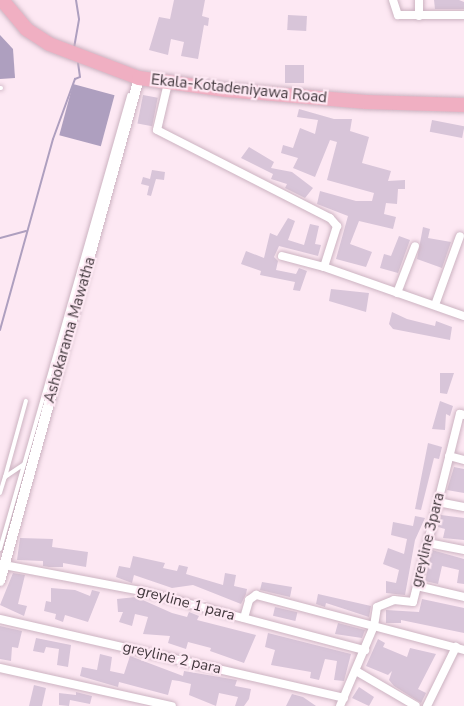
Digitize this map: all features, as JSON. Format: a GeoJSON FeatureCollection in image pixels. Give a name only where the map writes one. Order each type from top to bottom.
{"type":"FeatureCollection","features":[{"type":"Feature","properties":{"kind":"main road","name":"Ekala-Kotadeniyawa Road"},"geometry":{"type":"LineString","coordinates":[[2,0],[27,29],[48,44],[140,78],[168,83],[366,102],[464,105]]}},
{"type":"Feature","properties":{"kind":"street"},"geometry":{"type":"LineString","coordinates":[[393,0],[396,14],[464,15]]}},
{"type":"Feature","properties":{"kind":"street"},"geometry":{"type":"LineString","coordinates":[[419,0],[419,16]]}},
{"type":"Feature","properties":{"kind":"street","name":"Ashokarama Mawatha"},"geometry":{"type":"LineString","coordinates":[[0,581],[140,78]]}},
{"type":"Feature","properties":{"kind":"street"},"geometry":{"type":"LineString","coordinates":[[168,83],[157,130],[330,218],[337,226],[324,267]]}},
{"type":"Feature","properties":{"kind":"street"},"geometry":{"type":"LineString","coordinates":[[435,305],[460,236]]}},
{"type":"Feature","properties":{"kind":"street"},"geometry":{"type":"LineString","coordinates":[[397,293],[415,246]]}},
{"type":"Feature","properties":{"kind":"street"},"geometry":{"type":"LineString","coordinates":[[282,256],[324,267],[464,316]]}},
{"type":"Feature","properties":{"kind":"street","name":"greyline 3para"},"geometry":{"type":"LineString","coordinates":[[342,702],[374,626],[377,607],[394,600],[413,602],[460,414],[464,415]]}},
{"type":"Feature","properties":{"kind":"street"},"geometry":{"type":"LineString","coordinates":[[449,456],[464,460]]}},
{"type":"Feature","properties":{"kind":"street"},"geometry":{"type":"LineString","coordinates":[[438,502],[464,507]]}},
{"type":"Feature","properties":{"kind":"street"},"geometry":{"type":"LineString","coordinates":[[428,543],[464,550]]}},
{"type":"Feature","properties":{"kind":"street","name":"greyline 1 para"},"geometry":{"type":"LineString","coordinates":[[4,565],[97,581],[365,650]]}},
{"type":"Feature","properties":{"kind":"street"},"geometry":{"type":"LineString","coordinates":[[417,586],[464,597]]}},
{"type":"Feature","properties":{"kind":"street"},"geometry":{"type":"LineString","coordinates":[[244,618],[252,594],[460,649],[428,706]]}},
{"type":"Feature","properties":{"kind":"street","name":"greyline 2 para"},"geometry":{"type":"LineString","coordinates":[[0,619],[342,702]]}},
{"type":"Feature","properties":{"kind":"street"},"geometry":{"type":"LineString","coordinates":[[0,668],[172,706]]}},
{"type":"Feature","properties":{"kind":"street"},"geometry":{"type":"LineString","coordinates":[[356,671],[416,706]]}},
{"type":"Feature","properties":{"kind":"lane"},"geometry":{"type":"LineString","coordinates":[[0,549],[129,95]]}},
{"type":"Feature","properties":{"kind":"lane"},"geometry":{"type":"LineString","coordinates":[[0,494],[26,401]]}},
{"type":"Feature","properties":{"kind":"lane"},"geometry":{"type":"LineString","coordinates":[[4,477],[24,464]]}},
{"type":"Feature","properties":{"kind":"shaded area"},"geometry":{"type":"Polygon","coordinates":[[[0,35],[13,49],[15,78],[0,79],[0,35]]]}},
{"type":"Feature","properties":{"kind":"shaded area"},"geometry":{"type":"Polygon","coordinates":[[[73,84],[115,95],[101,146],[59,135],[73,84]]]}},
{"type":"Feature","properties":{"kind":"building"},"geometry":{"type":"Polygon","coordinates":[[[174,0],[205,0],[202,16],[209,18],[208,26],[204,25],[198,59],[181,56],[184,42],[171,39],[168,55],[149,50],[159,17],[170,19],[174,0]]]}},
{"type":"Feature","properties":{"kind":"building"},"geometry":{"type":"Polygon","coordinates":[[[434,0],[459,0],[464,2],[464,9],[435,9],[434,0]]]}},
{"type":"Feature","properties":{"kind":"building"},"geometry":{"type":"Polygon","coordinates":[[[288,15],[307,16],[306,31],[287,30],[288,15]]]}},
{"type":"Feature","properties":{"kind":"building"},"geometry":{"type":"Polygon","coordinates":[[[285,65],[304,65],[304,83],[285,83],[285,65]]]}},
{"type":"Feature","properties":{"kind":"building"},"geometry":{"type":"Polygon","coordinates":[[[143,95],[158,98],[152,126],[137,123],[143,95]]]}},
{"type":"Feature","properties":{"kind":"building"},"geometry":{"type":"Polygon","coordinates":[[[299,109],[334,119],[352,119],[350,131],[369,137],[362,163],[391,171],[388,181],[405,180],[405,189],[398,189],[397,204],[386,203],[384,214],[396,217],[393,229],[359,221],[350,244],[372,252],[366,267],[336,259],[348,216],[317,204],[320,191],[356,201],[372,201],[374,193],[327,180],[337,142],[330,140],[315,177],[293,168],[298,158],[281,153],[283,145],[293,148],[300,128],[315,134],[318,120],[297,117],[299,109]]]}},
{"type":"Feature","properties":{"kind":"building"},"geometry":{"type":"Polygon","coordinates":[[[432,120],[464,126],[462,138],[430,132],[432,120]]]}},
{"type":"Feature","properties":{"kind":"building"},"geometry":{"type":"Polygon","coordinates":[[[249,147],[274,162],[271,168],[292,172],[313,188],[305,198],[285,188],[287,184],[271,179],[273,174],[241,158],[249,147]]]}},
{"type":"Feature","properties":{"kind":"building"},"geometry":{"type":"Polygon","coordinates":[[[152,170],[165,172],[164,180],[156,179],[151,196],[147,195],[149,186],[141,184],[143,177],[150,179],[152,170]]]}},
{"type":"Feature","properties":{"kind":"building"},"geometry":{"type":"Polygon","coordinates":[[[288,218],[295,221],[288,240],[304,245],[310,224],[319,226],[315,244],[321,245],[318,256],[279,246],[274,257],[278,261],[276,270],[296,274],[299,268],[307,271],[300,291],[293,290],[295,282],[260,275],[261,271],[241,264],[246,251],[264,258],[270,233],[277,236],[288,218]]]}},
{"type":"Feature","properties":{"kind":"building"},"geometry":{"type":"Polygon","coordinates":[[[423,227],[430,229],[428,238],[451,242],[442,268],[417,259],[423,227]]]}},
{"type":"Feature","properties":{"kind":"building"},"geometry":{"type":"Polygon","coordinates":[[[399,236],[410,240],[398,273],[380,268],[384,254],[391,256],[399,236]]]}},
{"type":"Feature","properties":{"kind":"building"},"geometry":{"type":"Polygon","coordinates":[[[331,289],[369,293],[366,312],[329,301],[331,289]]]}},
{"type":"Feature","properties":{"kind":"building"},"geometry":{"type":"Polygon","coordinates":[[[392,312],[407,319],[435,326],[436,321],[452,327],[450,340],[393,329],[389,324],[392,312]]]}},
{"type":"Feature","properties":{"kind":"building"},"geometry":{"type":"Polygon","coordinates":[[[440,373],[454,373],[447,394],[440,393],[440,373]]]}},
{"type":"Feature","properties":{"kind":"building"},"geometry":{"type":"Polygon","coordinates":[[[440,401],[453,406],[450,416],[446,414],[445,430],[432,429],[440,401]]]}},
{"type":"Feature","properties":{"kind":"building"},"geometry":{"type":"Polygon","coordinates":[[[428,443],[442,447],[439,459],[434,458],[421,510],[415,509],[428,443]]]}},
{"type":"Feature","properties":{"kind":"building"},"geometry":{"type":"Polygon","coordinates":[[[454,467],[464,469],[464,493],[447,490],[454,467]]]}},
{"type":"Feature","properties":{"kind":"building"},"geometry":{"type":"Polygon","coordinates":[[[441,515],[464,518],[464,540],[443,538],[445,529],[438,527],[441,515]]]}},
{"type":"Feature","properties":{"kind":"building"},"geometry":{"type":"Polygon","coordinates":[[[415,516],[425,518],[415,540],[405,595],[386,593],[386,581],[396,583],[399,570],[383,564],[388,548],[404,554],[407,539],[391,535],[393,522],[413,526],[415,516]]]}},
{"type":"Feature","properties":{"kind":"building"},"geometry":{"type":"Polygon","coordinates":[[[20,538],[53,539],[52,547],[88,552],[86,567],[63,563],[63,567],[49,567],[43,566],[43,561],[17,560],[20,538]]]}},
{"type":"Feature","properties":{"kind":"building"},"geometry":{"type":"Polygon","coordinates":[[[432,550],[464,559],[464,584],[457,583],[459,570],[442,566],[438,584],[425,581],[432,550]]]}},
{"type":"Feature","properties":{"kind":"building"},"geometry":{"type":"Polygon","coordinates":[[[133,556],[165,563],[163,568],[177,571],[179,565],[188,567],[186,574],[223,585],[225,573],[236,575],[234,586],[247,589],[246,594],[241,604],[193,585],[172,588],[134,575],[132,583],[116,577],[119,566],[130,568],[133,556]]]}},
{"type":"Feature","properties":{"kind":"building"},"geometry":{"type":"Polygon","coordinates":[[[13,573],[25,575],[18,604],[27,606],[24,616],[0,605],[13,573]]]}},
{"type":"Feature","properties":{"kind":"building"},"geometry":{"type":"Polygon","coordinates":[[[262,582],[292,587],[290,597],[260,590],[262,582]]]}},
{"type":"Feature","properties":{"kind":"building"},"geometry":{"type":"Polygon","coordinates":[[[51,588],[75,590],[90,596],[92,590],[100,592],[88,622],[65,615],[63,622],[55,619],[56,614],[44,611],[46,601],[51,602],[51,588]]]}},
{"type":"Feature","properties":{"kind":"building"},"geometry":{"type":"Polygon","coordinates":[[[318,594],[371,606],[369,617],[326,603],[325,607],[316,604],[318,594]]]}},
{"type":"Feature","properties":{"kind":"building"},"geometry":{"type":"Polygon","coordinates":[[[136,597],[172,613],[187,617],[189,612],[199,616],[197,620],[256,635],[244,663],[210,651],[211,648],[188,642],[186,649],[168,643],[170,636],[143,634],[148,617],[135,614],[132,626],[119,622],[123,612],[118,612],[117,599],[136,597]]]}},
{"type":"Feature","properties":{"kind":"building"},"geometry":{"type":"Polygon","coordinates":[[[422,599],[464,608],[464,633],[401,620],[401,623],[386,623],[386,610],[419,612],[422,599]]]}},
{"type":"Feature","properties":{"kind":"building"},"geometry":{"type":"Polygon","coordinates":[[[275,607],[297,612],[295,621],[273,616],[275,607]]]}},
{"type":"Feature","properties":{"kind":"building"},"geometry":{"type":"Polygon","coordinates":[[[338,623],[365,630],[362,638],[335,634],[338,623]]]}},
{"type":"Feature","properties":{"kind":"building"},"geometry":{"type":"Polygon","coordinates":[[[0,626],[22,631],[18,648],[12,647],[11,661],[0,659],[0,626]]]}},
{"type":"Feature","properties":{"kind":"building"},"geometry":{"type":"Polygon","coordinates":[[[268,633],[351,654],[344,681],[334,680],[337,661],[325,659],[319,680],[310,678],[311,672],[271,665],[275,650],[265,647],[268,633]]]}},
{"type":"Feature","properties":{"kind":"building"},"geometry":{"type":"Polygon","coordinates":[[[36,638],[71,645],[68,667],[57,665],[59,649],[46,647],[44,653],[33,651],[36,638]]]}},
{"type":"Feature","properties":{"kind":"building"},"geometry":{"type":"Polygon","coordinates":[[[378,639],[385,643],[383,647],[407,657],[410,648],[436,654],[418,689],[426,693],[421,703],[394,686],[389,680],[392,671],[388,675],[366,666],[378,639]]]}},
{"type":"Feature","properties":{"kind":"building"},"geometry":{"type":"Polygon","coordinates":[[[100,654],[112,657],[110,671],[124,674],[130,656],[183,676],[184,671],[237,680],[235,686],[251,689],[249,699],[244,706],[235,706],[238,697],[219,693],[216,706],[189,695],[191,684],[179,681],[172,680],[168,695],[119,682],[118,687],[80,676],[82,667],[97,670],[100,654]]]}},
{"type":"Feature","properties":{"kind":"building"},"geometry":{"type":"Polygon","coordinates":[[[34,685],[46,688],[42,706],[29,706],[34,685]]]}},
{"type":"Feature","properties":{"kind":"building"},"geometry":{"type":"Polygon","coordinates":[[[359,687],[374,697],[369,706],[352,698],[359,687]]]}},
{"type":"Feature","properties":{"kind":"building"},"geometry":{"type":"Polygon","coordinates":[[[76,692],[92,696],[90,704],[70,700],[69,706],[59,705],[59,693],[76,695],[76,692]]]}},
{"type":"Feature","properties":{"kind":"building"},"geometry":{"type":"Polygon","coordinates":[[[292,694],[303,697],[316,706],[286,706],[292,694]]]}},
{"type":"Feature","properties":{"kind":"waterway"},"geometry":{"type":"LineString","coordinates":[[74,48],[79,19],[76,0]]}},
{"type":"Feature","properties":{"kind":"waterway"},"geometry":{"type":"LineString","coordinates":[[0,330],[53,139],[75,79],[80,77],[78,63]]}},
{"type":"Feature","properties":{"kind":"waterway"},"geometry":{"type":"LineString","coordinates":[[0,238],[26,231]]}}]}
